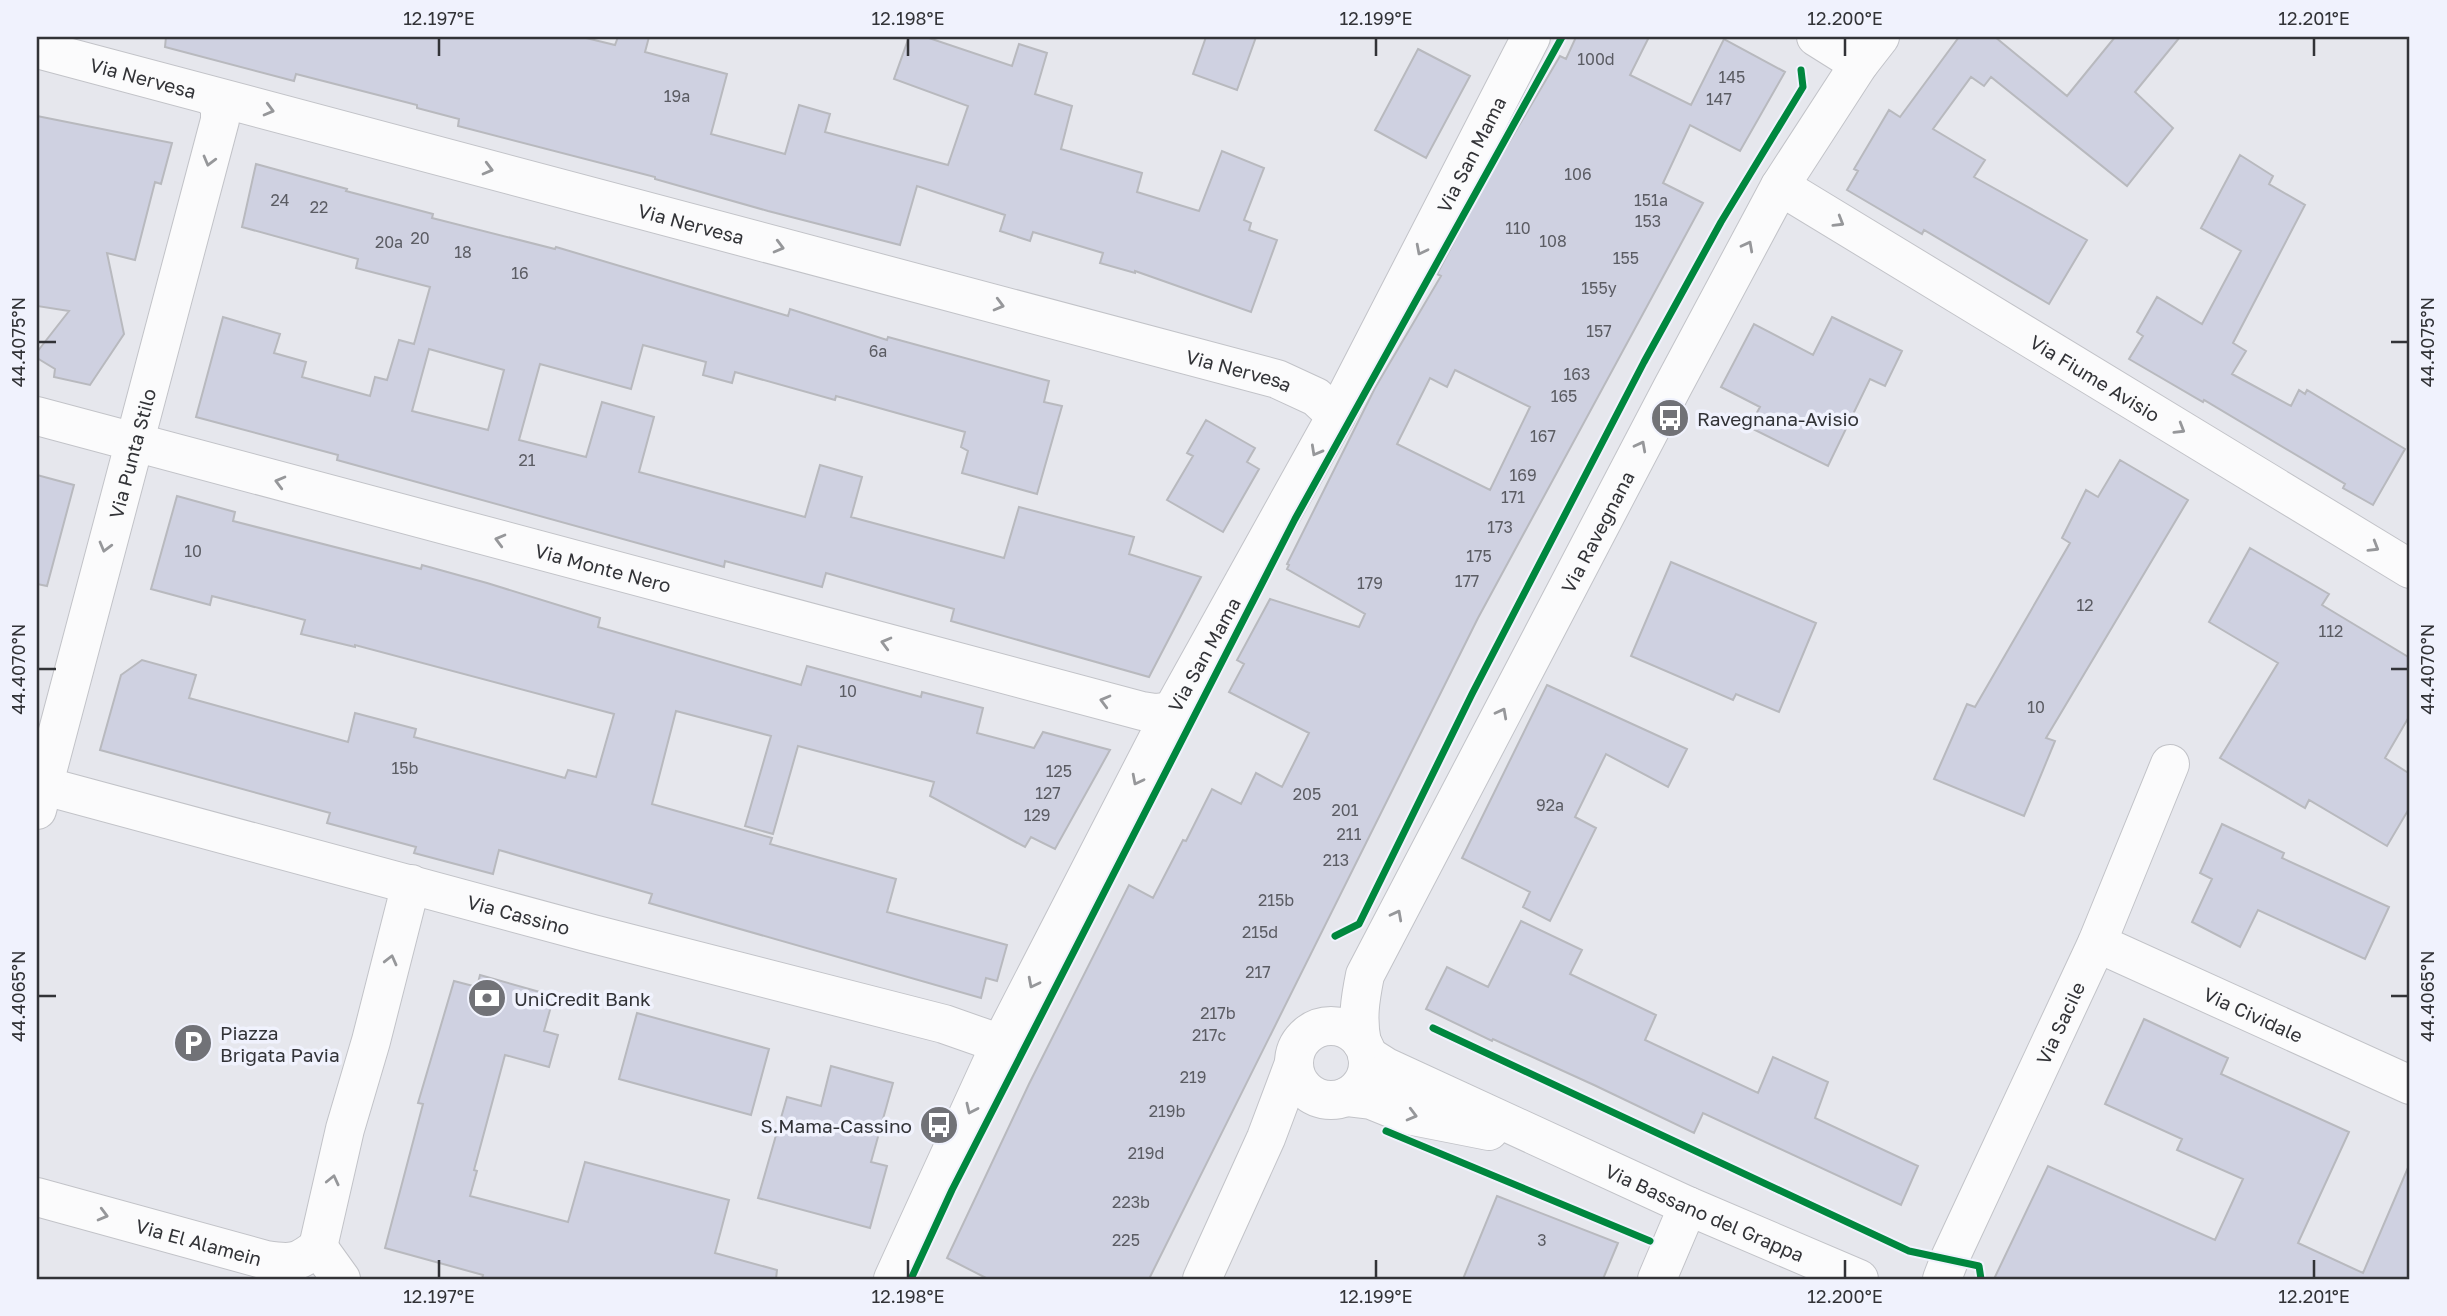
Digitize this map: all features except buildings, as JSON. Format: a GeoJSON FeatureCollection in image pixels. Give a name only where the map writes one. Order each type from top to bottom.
{"type":"FeatureCollection","features":[{"type":"Feature","properties":{"kind":"street","name":"Via San Mama"},"geometry":{"type":"LineString","coordinates":[[893,1279],[999,1047],[1172,711],[1336,416],[1531,37]]}},
{"type":"Feature","properties":{"kind":"street"},"geometry":{"type":"LineString","coordinates":[[1816,37],[1869,50]]}},
{"type":"Feature","properties":{"kind":"street","name":"Via Nervesa"},"geometry":{"type":"LineString","coordinates":[[37,50],[1277,379],[1317,397],[1336,416]]}},
{"type":"Feature","properties":{"kind":"street","name":"Via Ravegnana"},"geometry":{"type":"LineString","coordinates":[[1365,1049],[1359,1026],[1359,1007],[1365,975],[1780,187],[1869,50]]}},
{"type":"Feature","properties":{"kind":"street","name":"Via Punta Stilo"},"geometry":{"type":"LineString","coordinates":[[39,793],[220,120],[220,107],[213,97]]}},
{"type":"Feature","properties":{"kind":"street","name":"Via Fiume Avisio"},"geometry":{"type":"LineString","coordinates":[[1780,187],[2410,569]]}},
{"type":"Feature","properties":{"kind":"street","name":"Via Monte Nero"},"geometry":{"type":"LineString","coordinates":[[37,416],[1142,711],[1172,711]]}},
{"type":"Feature","properties":{"kind":"street","name":"Via Sacile"},"geometry":{"type":"LineString","coordinates":[[1942,1279],[2097,943],[2170,764]]}},
{"type":"Feature","properties":{"kind":"street","name":"Via Cassino"},"geometry":{"type":"LineString","coordinates":[[39,793],[411,884],[593,934],[944,1024],[984,1038],[999,1047]]}},
{"type":"Feature","properties":{"kind":"street"},"geometry":{"type":"LineString","coordinates":[[341,1279],[318,1247],[345,1129],[371,1041],[411,884]]}},
{"type":"Feature","properties":{"kind":"street","name":"Via Cividale"},"geometry":{"type":"LineString","coordinates":[[2097,943],[2410,1086]]}},
{"type":"Feature","properties":{"kind":"street"},"geometry":{"type":"LineString","coordinates":[[1202,1279],[1266,1138],[1300,1043],[1318,1029],[1330,1026],[1343,1028],[1354,1034],[1365,1049],[1368,1068],[1357,1090],[1291,1117],[1266,1138]]}},
{"type":"Feature","properties":{"kind":"street","name":"Via Bassano del Grappa"},"geometry":{"type":"LineString","coordinates":[[1365,1049],[1386,1067],[1688,1206],[1859,1279]]}},
{"type":"Feature","properties":{"kind":"street"},"geometry":{"type":"LineString","coordinates":[[1293,1066],[1302,1088],[1334,1098]]}},
{"type":"Feature","properties":{"kind":"street","name":"Via Bassano del Grappa"},"geometry":{"type":"LineString","coordinates":[[1334,1098],[1371,1100],[1408,1115],[1550,1143]]}},
{"type":"Feature","properties":{"kind":"street","name":"Via El Alamein"},"geometry":{"type":"LineString","coordinates":[[37,1197],[266,1260],[286,1263],[301,1260],[318,1247]]}},
{"type":"Feature","properties":{"kind":"street"},"geometry":{"type":"LineString","coordinates":[[1657,1279],[1688,1206]]}},
{"type":"Feature","properties":{"kind":"cycle path"},"geometry":{"type":"LineString","coordinates":[[911,1279],[952,1190],[1295,519],[1562,37]]}},
{"type":"Feature","properties":{"kind":"cycle path"},"geometry":{"type":"LineString","coordinates":[[1335,936],[1359,924],[1472,694],[1644,362],[1721,222],[1803,87],[1801,70]]}},
{"type":"Feature","properties":{"kind":"cycle path"},"geometry":{"type":"LineString","coordinates":[[1433,1028],[1909,1251],[1979,1266],[1981,1279]]}},
{"type":"Feature","properties":{"kind":"cycle path"},"geometry":{"type":"LineString","coordinates":[[1386,1131],[1650,1241]]}},
{"type":"Feature","properties":{"kind":"place","name":"Ravegnana-Avisio"},"geometry":{"type":"Point","coordinates":[1670,418]}},
{"type":"Feature","properties":{"kind":"place","name":"UniCredit Bank"},"geometry":{"type":"Point","coordinates":[487,998]}},
{"type":"Feature","properties":{"kind":"place","name":"Piazza Brigata Pavia"},"geometry":{"type":"Point","coordinates":[193,1043]}},
{"type":"Feature","properties":{"kind":"place","name":"S.Mama-Cassino"},"geometry":{"type":"Point","coordinates":[939,1125]}}]}
